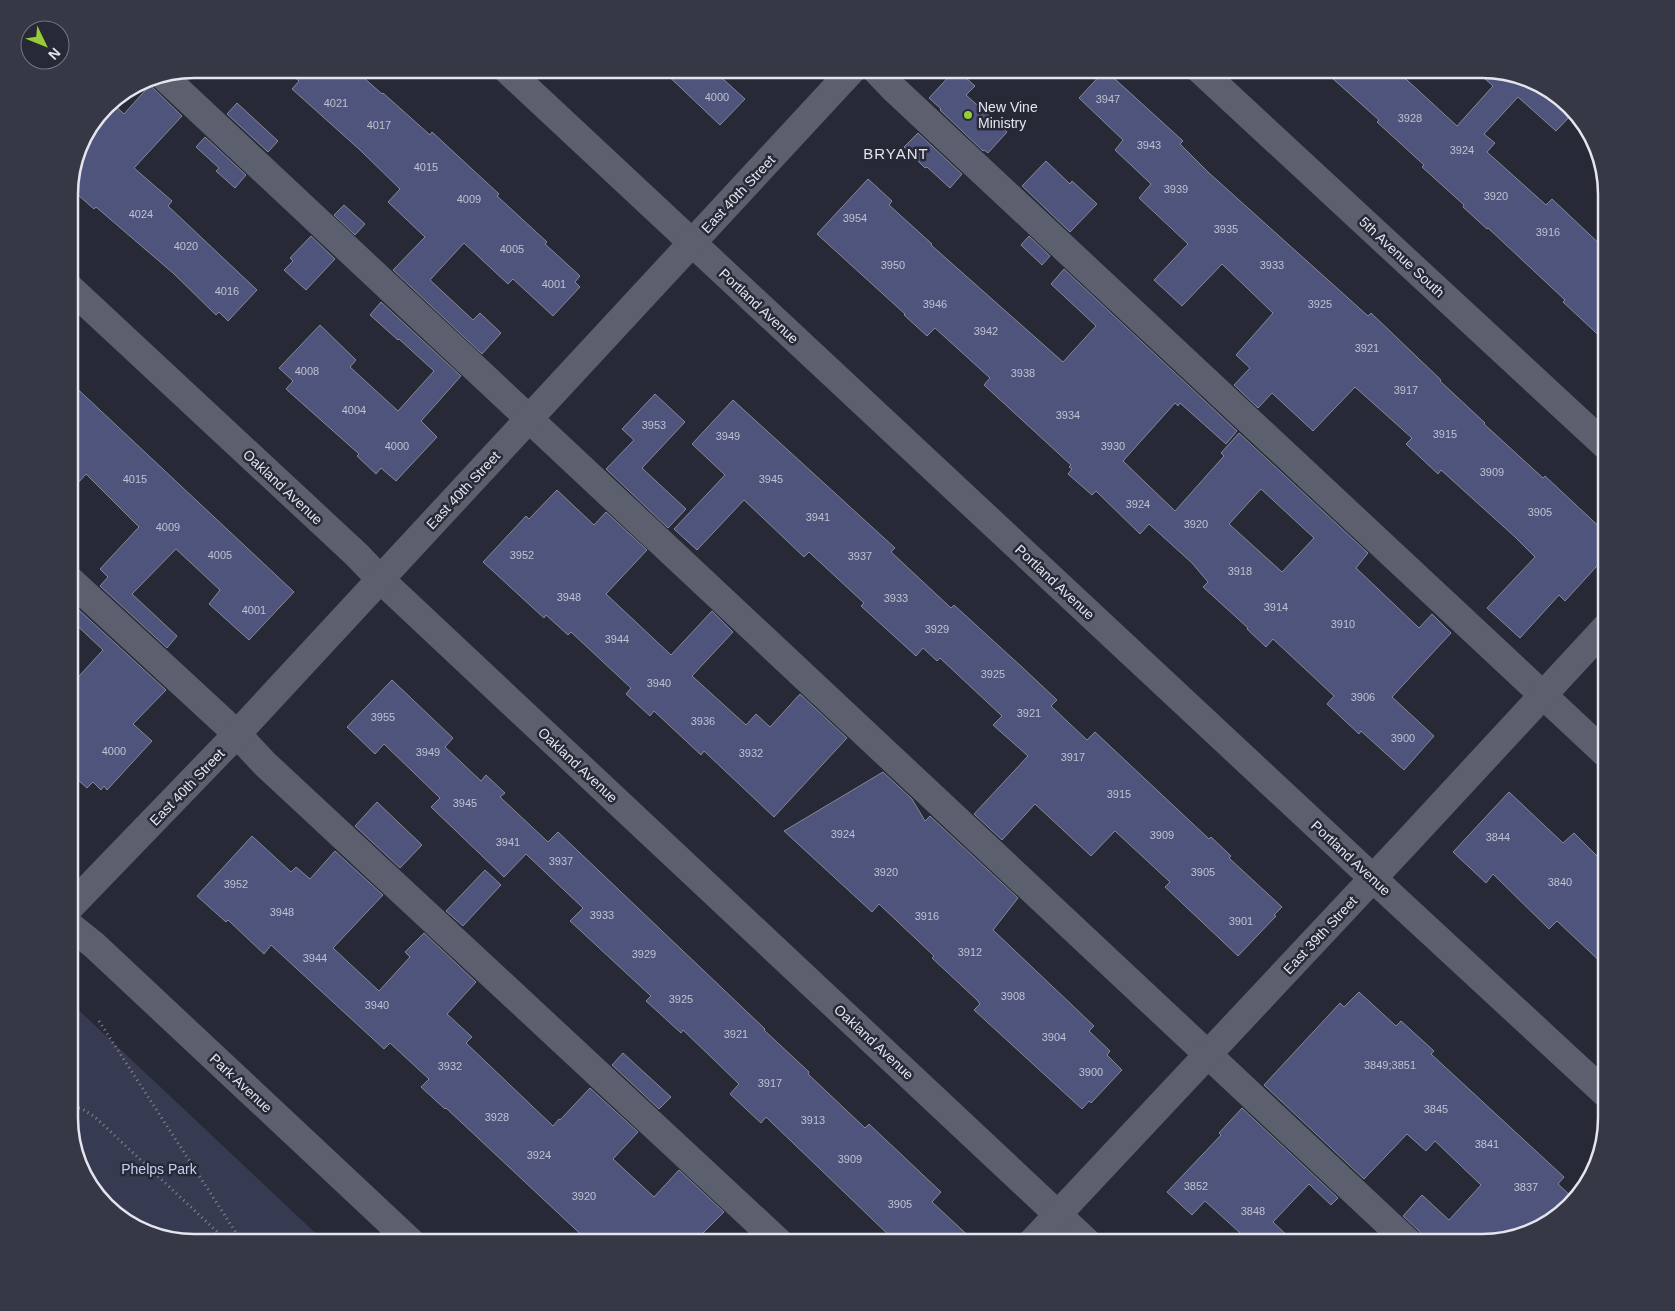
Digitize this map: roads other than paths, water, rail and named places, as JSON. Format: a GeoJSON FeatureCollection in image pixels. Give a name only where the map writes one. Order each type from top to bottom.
{"type":"FeatureCollection","features":[{"type":"Feature","properties":{"kind":"street","name":"Portland Avenue"},"geometry":{"type":"LineString","coordinates":[[516,78],[1598,1087]]}},
{"type":"Feature","properties":{"kind":"street","name":"East 40th Street"},"geometry":{"type":"LineString","coordinates":[[78,899],[237,734],[381,580],[845,78]]}},
{"type":"Feature","properties":{"kind":"street"},"geometry":{"type":"LineString","coordinates":[[884,78],[1598,747]]}},
{"type":"Feature","properties":{"kind":"street","name":"5th Avenue South"},"geometry":{"type":"LineString","coordinates":[[1209,78],[1598,439]]}},
{"type":"Feature","properties":{"kind":"street"},"geometry":{"type":"LineString","coordinates":[[168,80],[1399,1234]]}},
{"type":"Feature","properties":{"kind":"street","name":"Oakland Avenue"},"geometry":{"type":"LineString","coordinates":[[78,296],[351,550],[1079,1234]]}},
{"type":"Feature","properties":{"kind":"street"},"geometry":{"type":"LineString","coordinates":[[78,587],[770,1234]]}},
{"type":"Feature","properties":{"kind":"street","name":"East 39th Street"},"geometry":{"type":"LineString","coordinates":[[1039,1234],[1598,635]]}},
{"type":"Feature","properties":{"kind":"street","name":"Park Avenue"},"geometry":{"type":"LineString","coordinates":[[78,932],[403,1234]]}},
{"type":"Feature","properties":{"kind":"place","name":"New Vine Ministry"},"geometry":{"type":"Point","coordinates":[968,115]}},
{"type":"Feature","properties":{"kind":"district","name":"BRYANT"},"geometry":{"type":"Point","coordinates":[896,154]}},
{"type":"Feature","properties":{"kind":"park label","name":"Phelps Park"},"geometry":{"type":"Point","coordinates":[159,1169]}}]}
